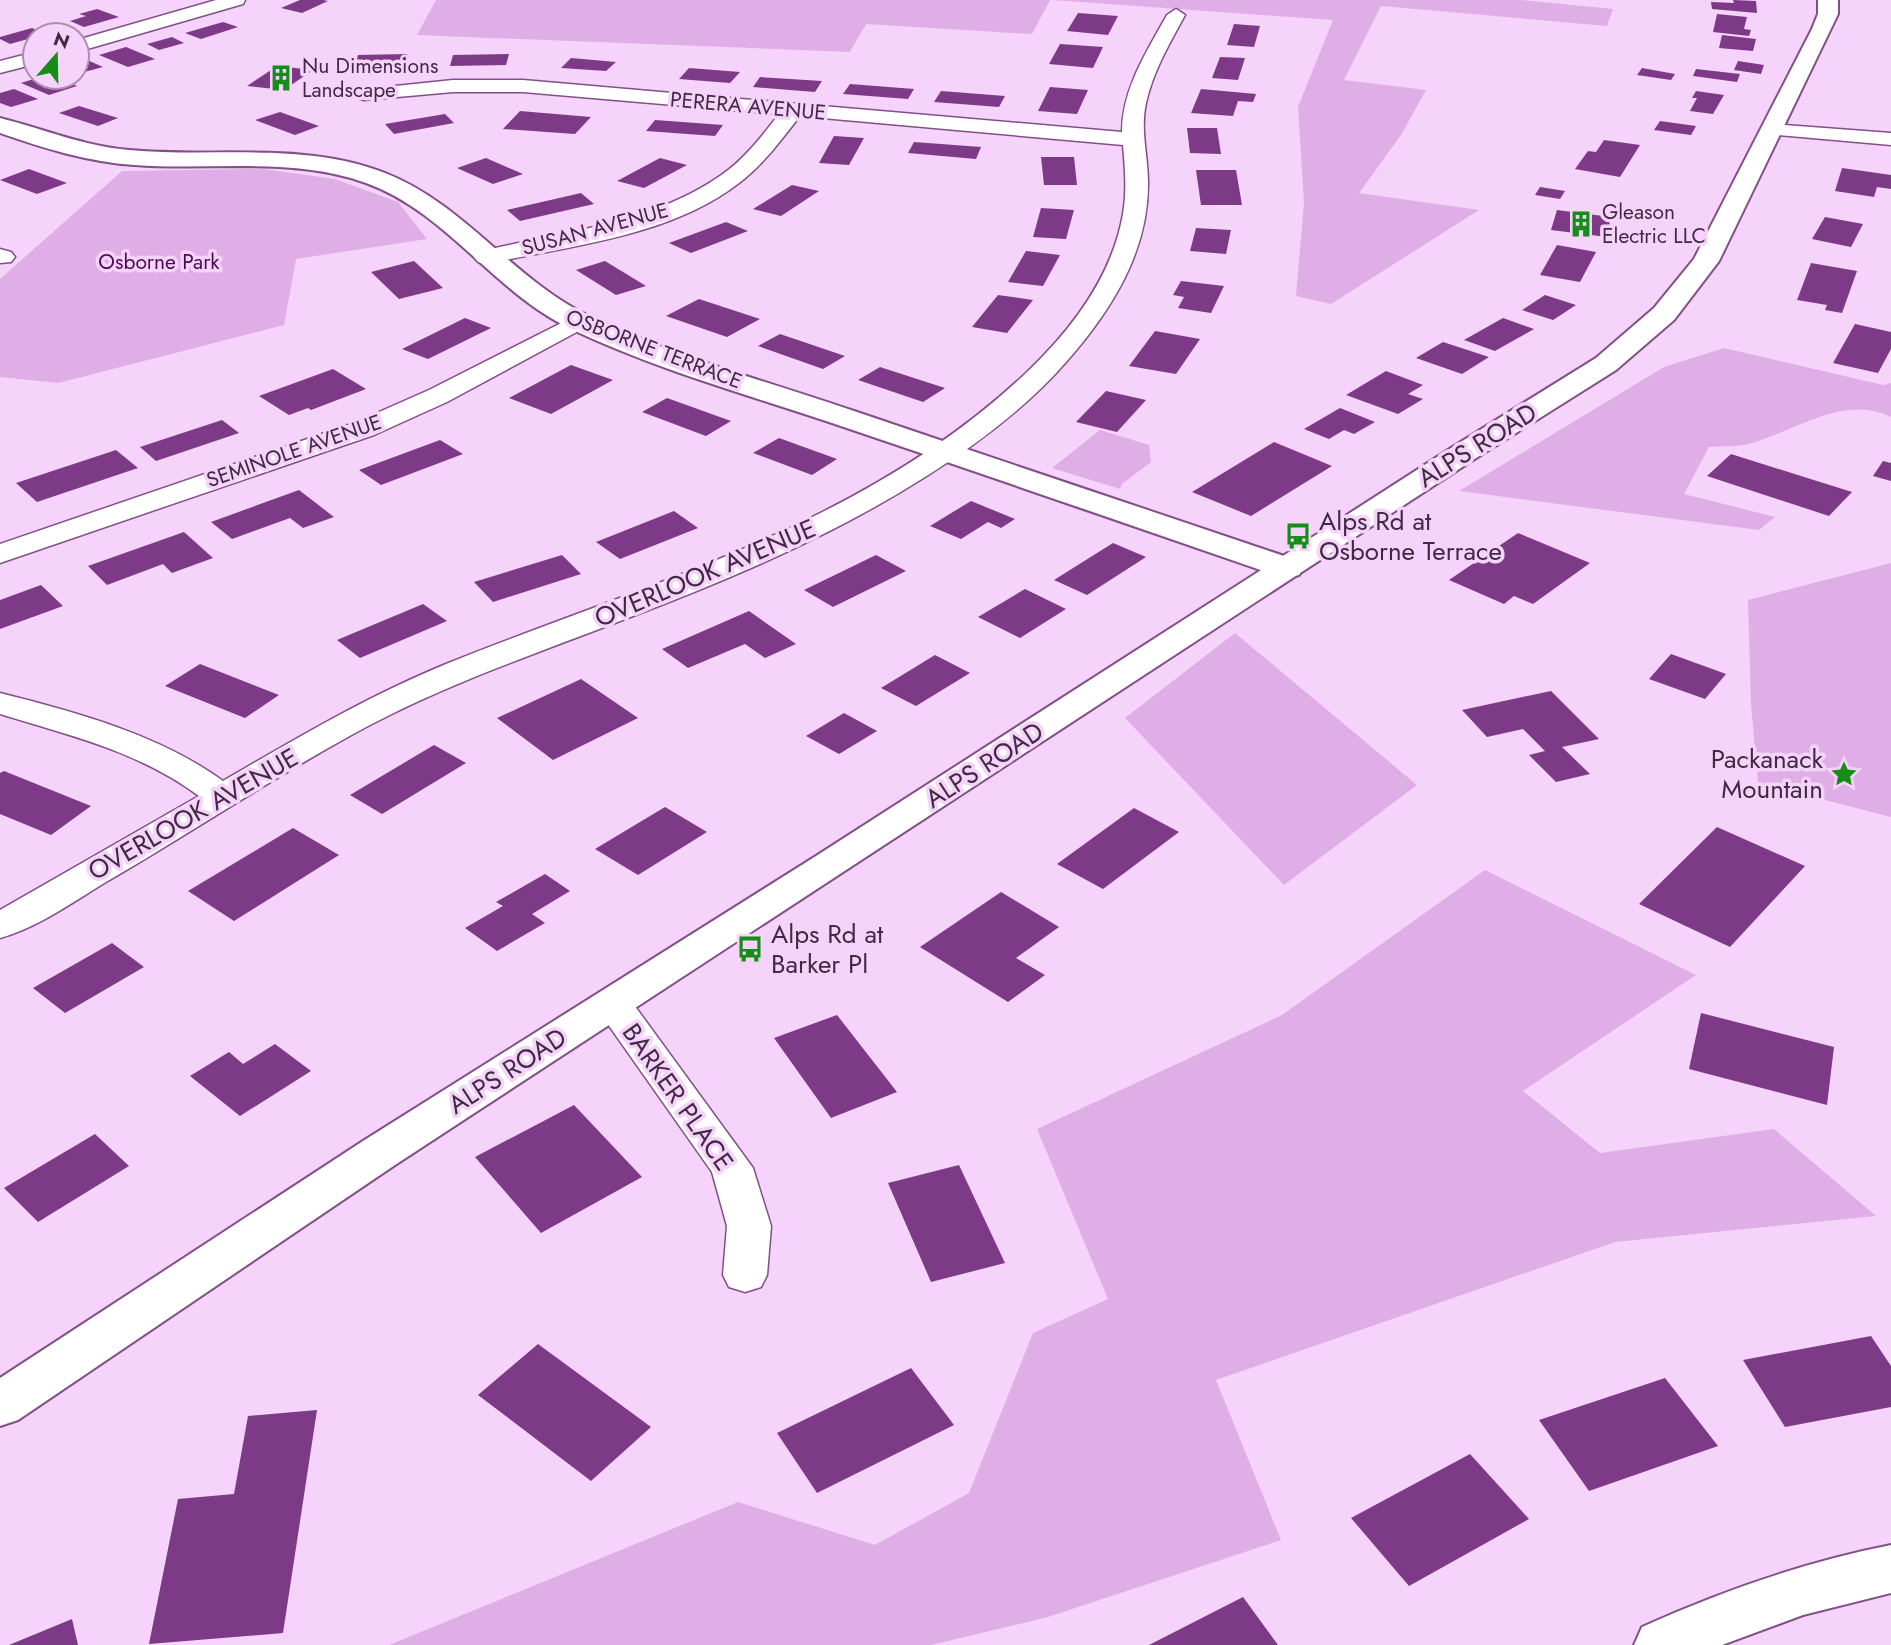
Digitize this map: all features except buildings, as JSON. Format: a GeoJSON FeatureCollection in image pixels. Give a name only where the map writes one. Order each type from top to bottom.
{"type":"FeatureCollection","features":[{"type":"Feature","properties":{"kind":"main road","name":"ALPS ROAD"},"geometry":{"type":"LineString","coordinates":[[0,1405],[379,1153],[1606,364],[1633,343],[1686,290],[1706,261],[1822,29],[1828,14],[1828,0]]}},
{"type":"Feature","properties":{"kind":"main road","name":"OSBORNE TERRACE"},"geometry":{"type":"LineString","coordinates":[[0,125],[71,149],[100,155],[155,159],[280,160],[359,173],[392,185],[427,205],[534,298],[577,322],[752,387],[1287,568]]}},
{"type":"Feature","properties":{"kind":"main road"},"geometry":{"type":"LineString","coordinates":[[1662,1645],[1707,1624],[1778,1598],[1844,1578],[1891,1569]]}},
{"type":"Feature","properties":{"kind":"street"},"geometry":{"type":"LineString","coordinates":[[91,42],[236,0]]}},
{"type":"Feature","properties":{"kind":"street","name":"OVERLOOK AVENUE"},"geometry":{"type":"LineString","coordinates":[[0,926],[407,693],[471,664],[692,584],[770,549],[841,513],[943,452],[986,422],[1027,386],[1077,332],[1102,298],[1119,265],[1131,234],[1137,204],[1137,176],[1132,139],[1133,114],[1139,91],[1176,15]]}},
{"type":"Feature","properties":{"kind":"street"},"geometry":{"type":"LineString","coordinates":[[0,68],[21,62]]}},
{"type":"Feature","properties":{"kind":"street","name":"PERERA AVENUE"},"geometry":{"type":"LineString","coordinates":[[365,94],[453,86],[523,86],[1132,139]]}},
{"type":"Feature","properties":{"kind":"street","name":"SUSAN AVENUE"},"geometry":{"type":"LineString","coordinates":[[486,257],[619,226],[688,202],[727,181],[744,167],[794,110]]}},
{"type":"Feature","properties":{"kind":"street"},"geometry":{"type":"LineString","coordinates":[[1773,130],[1891,139]]}},
{"type":"Feature","properties":{"kind":"street","name":"SEMINOLE AVENUE"},"geometry":{"type":"LineString","coordinates":[[2,550],[364,429],[438,396],[577,322]]}},
{"type":"Feature","properties":{"kind":"street"},"geometry":{"type":"LineString","coordinates":[[0,703],[139,746],[183,768],[222,797]]}},
{"type":"Feature","properties":{"kind":"street","name":"BARKER PLACE"},"geometry":{"type":"LineString","coordinates":[[612,1003],[732,1168],[749,1226],[744,1275]]}},
{"type":"Feature","properties":{"kind":"green space"},"geometry":{"type":"Polygon","coordinates":[[[436,0],[1050,0],[1032,34],[866,24],[850,52],[417,35],[436,0]]]}},
{"type":"Feature","properties":{"kind":"green space"},"geometry":{"type":"Polygon","coordinates":[[[1053,0],[1521,0],[1613,9],[1607,26],[1381,6],[1344,80],[1426,90],[1401,135],[1359,193],[1479,210],[1331,304],[1296,296],[1304,203],[1298,107],[1333,20],[1053,0]]]}},
{"type":"Feature","properties":{"kind":"green space","name":"Osborne Park"},"geometry":{"type":"Polygon","coordinates":[[[263,169],[335,179],[398,202],[427,239],[296,259],[284,325],[58,383],[0,377],[0,279],[122,171],[263,169]]]}},
{"type":"Feature","properties":{"kind":"green space"},"geometry":{"type":"Polygon","coordinates":[[[1724,348],[1883,385],[1891,383],[1891,417],[1873,411],[1838,412],[1752,443],[1709,447],[1684,494],[1775,517],[1759,530],[1459,491],[1664,367],[1724,348]]]}},
{"type":"Feature","properties":{"kind":"green space"},"geometry":{"type":"Polygon","coordinates":[[[1100,430],[1149,445],[1151,462],[1122,484],[1120,489],[1052,468],[1100,430]]]}},
{"type":"Feature","properties":{"kind":"green space"},"geometry":{"type":"Polygon","coordinates":[[[1891,563],[1891,817],[1758,783],[1751,704],[1748,600],[1891,563]]]}},
{"type":"Feature","properties":{"kind":"green space"},"geometry":{"type":"Polygon","coordinates":[[[1235,633],[1417,785],[1284,885],[1125,718],[1235,633]]]}},
{"type":"Feature","properties":{"kind":"green space"},"geometry":{"type":"Polygon","coordinates":[[[1485,870],[1696,975],[1523,1091],[1600,1153],[1774,1129],[1876,1216],[1615,1242],[1216,1380],[1281,1540],[1048,1617],[931,1645],[389,1645],[738,1502],[875,1545],[969,1493],[1033,1333],[1108,1299],[1037,1129],[1282,1015],[1485,870]]]}},
{"type":"Feature","properties":{"kind":"place","name":"Nu Dimensions Landscape"},"geometry":{"type":"Point","coordinates":[281,78]}},
{"type":"Feature","properties":{"kind":"place","name":"Gleason Electric LLC"},"geometry":{"type":"Point","coordinates":[1581,224]}},
{"type":"Feature","properties":{"kind":"place","name":"Alps Rd at Osborne Terrace"},"geometry":{"type":"Point","coordinates":[1298,536]}},
{"type":"Feature","properties":{"kind":"place","name":"Packanack Mountain"},"geometry":{"type":"Point","coordinates":[1844,774]}},
{"type":"Feature","properties":{"kind":"place","name":"Alps Rd at Barker Pl"},"geometry":{"type":"Point","coordinates":[750,949]}}]}
